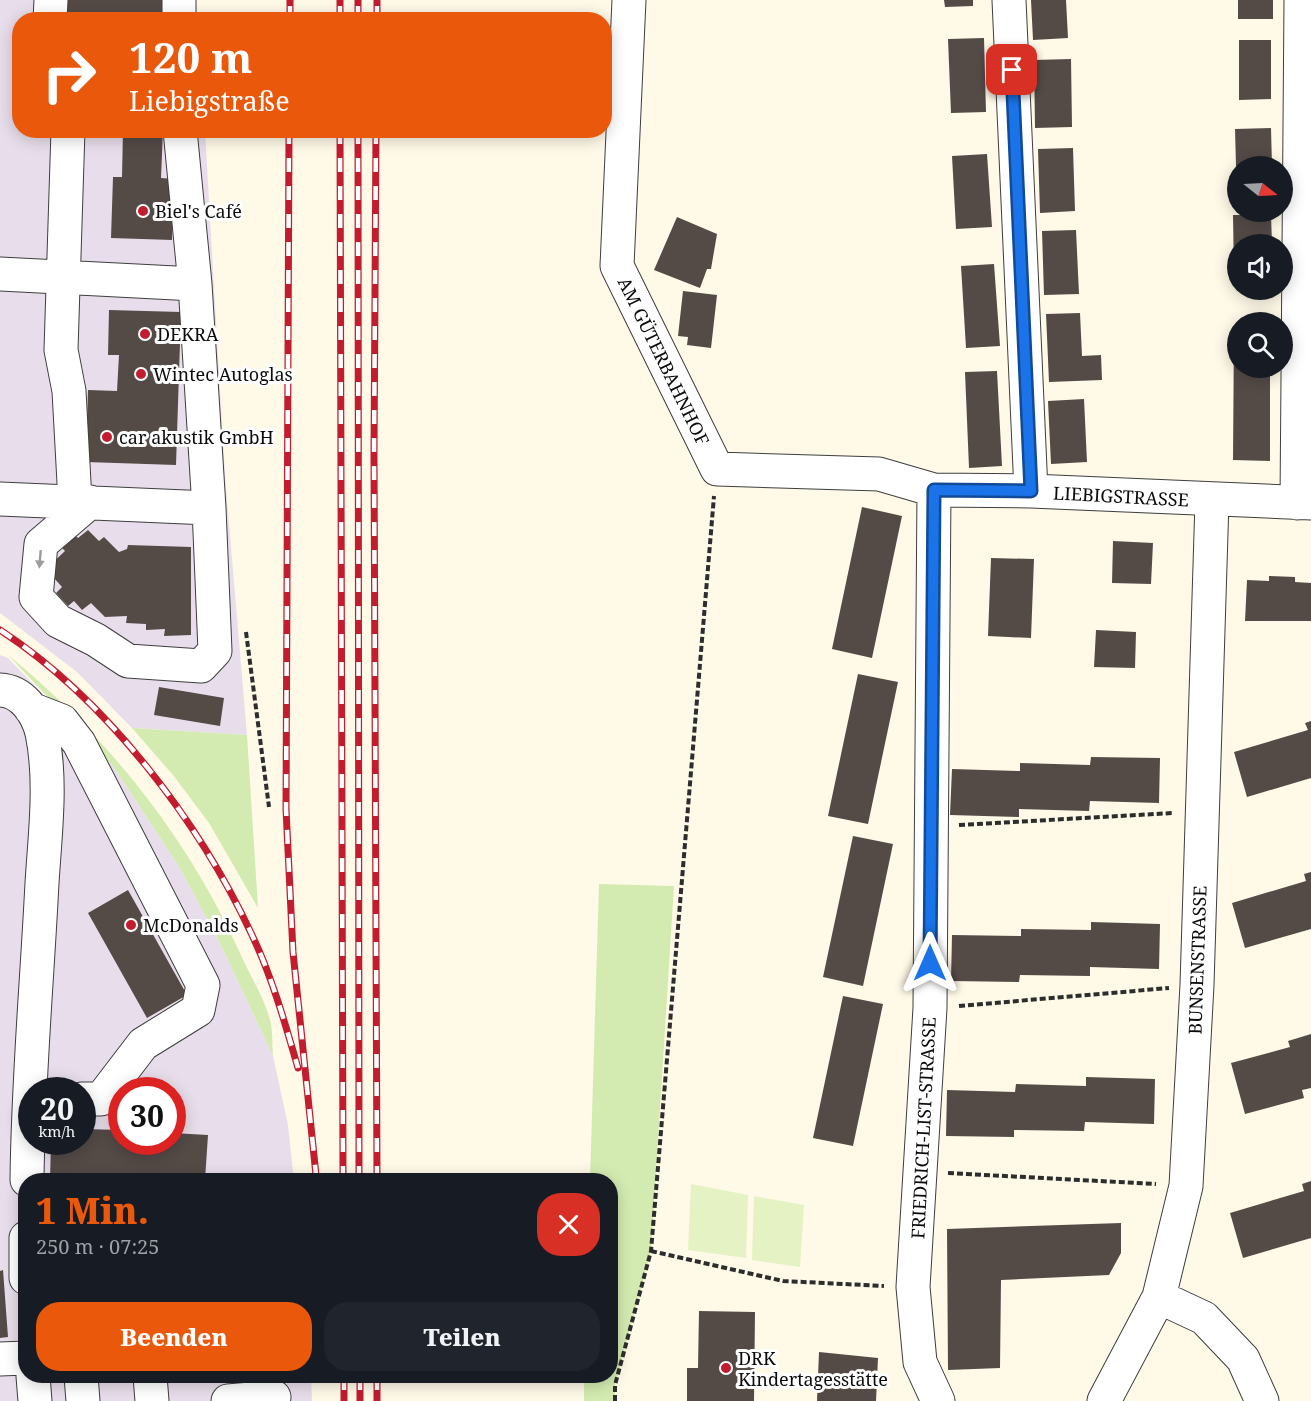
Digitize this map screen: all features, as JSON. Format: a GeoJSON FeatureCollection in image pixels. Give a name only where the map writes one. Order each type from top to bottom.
{"type":"FeatureCollection","features":[{"type":"Feature","properties":{"kind":"street","name":"AM GÜTERBAHNHOF"},"geometry":{"type":"LineString","coordinates":[[629,0],[617,266],[717,469]]}},
{"type":"Feature","properties":{"kind":"street"},"geometry":{"type":"LineString","coordinates":[[1009,0],[1031,491]]}},
{"type":"Feature","properties":{"kind":"street"},"geometry":{"type":"LineString","coordinates":[[1301,0],[1304,503]]}},
{"type":"Feature","properties":{"kind":"street"},"geometry":{"type":"LineString","coordinates":[[68,138],[61,350],[69,391],[83,501]]}},
{"type":"Feature","properties":{"kind":"street"},"geometry":{"type":"LineString","coordinates":[[83,501],[41,544],[36,597],[58,621],[96,640],[128,661],[201,666],[215,651],[195,284],[181,138]]}},
{"type":"Feature","properties":{"kind":"street"},"geometry":{"type":"LineString","coordinates":[[0,274],[195,284]]}},
{"type":"Feature","properties":{"kind":"street","name":"LIEBIGSTRASSE"},"geometry":{"type":"LineString","coordinates":[[717,469],[879,474],[934,490],[1031,491],[1212,501],[1304,503]]}},
{"type":"Feature","properties":{"kind":"street","name":"FRIEDRICH-LIST-STRASSE"},"geometry":{"type":"LineString","coordinates":[[934,490],[930,1008],[914,1287],[920,1362],[938,1401]]}},
{"type":"Feature","properties":{"kind":"street"},"geometry":{"type":"LineString","coordinates":[[0,499],[209,508]]}},
{"type":"Feature","properties":{"kind":"street","name":"BUNSENSTRASSE"},"geometry":{"type":"LineString","coordinates":[[1104,1401],[1159,1297],[1186,1186],[1197,985],[1212,501]]}},
{"type":"Feature","properties":{"kind":"street"},"geometry":{"type":"LineString","coordinates":[[0,690],[18,695],[31,709],[41,730],[46,797],[31,1077]]}},
{"type":"Feature","properties":{"kind":"street"},"geometry":{"type":"LineString","coordinates":[[31,709],[62,721],[79,743],[203,984],[198,1010],[143,1044],[101,1100],[96,1100]]}},
{"type":"Feature","properties":{"kind":"street"},"geometry":{"type":"LineString","coordinates":[[27,1173],[28,1155]]}},
{"type":"Feature","properties":{"kind":"street"},"geometry":{"type":"LineString","coordinates":[[0,1238],[18,1247]]}},
{"type":"Feature","properties":{"kind":"street"},"geometry":{"type":"LineString","coordinates":[[1159,1297],[1204,1318],[1243,1359],[1262,1401]]}},
{"type":"Feature","properties":{"kind":"street"},"geometry":{"type":"LineString","coordinates":[[0,1359],[18,1358]]}},
{"type":"Feature","properties":{"kind":"street"},"geometry":{"type":"LineString","coordinates":[[34,1383],[35,1401]]}},
{"type":"Feature","properties":{"kind":"street"},"geometry":{"type":"LineString","coordinates":[[82,1383],[83,1401]]}},
{"type":"Feature","properties":{"kind":"street"},"geometry":{"type":"LineString","coordinates":[[151,1383],[152,1401]]}},
{"type":"Feature","properties":{"kind":"street"},"geometry":{"type":"LineString","coordinates":[[228,1401],[273,1391]]}},
{"type":"Feature","properties":{"kind":"path"},"geometry":{"type":"LineString","coordinates":[[618,1374],[651,1251],[717,469]]}},
{"type":"Feature","properties":{"kind":"path"},"geometry":{"type":"LineString","coordinates":[[246,629],[269,807]]}},
{"type":"Feature","properties":{"kind":"path"},"geometry":{"type":"LineString","coordinates":[[931,827],[1202,811]]}},
{"type":"Feature","properties":{"kind":"path"},"geometry":{"type":"LineString","coordinates":[[930,1008],[1197,985]]}},
{"type":"Feature","properties":{"kind":"path"},"geometry":{"type":"LineString","coordinates":[[920,1172],[1186,1186]]}},
{"type":"Feature","properties":{"kind":"path"},"geometry":{"type":"LineString","coordinates":[[651,1251],[783,1281],[914,1287]]}},
{"type":"Feature","properties":{"kind":"path"},"geometry":{"type":"LineString","coordinates":[[615,1401],[616,1383]]}},
{"type":"Feature","properties":{"kind":"shaded area"},"geometry":{"type":"Polygon","coordinates":[[[0,0],[196,0],[197,12],[12,12],[12,138],[205,138],[225,476],[247,735],[132,728],[77,672],[0,613],[0,0]]]}},
{"type":"Feature","properties":{"kind":"shaded area"},"geometry":{"type":"Polygon","coordinates":[[[0,655],[8,658],[113,766],[178,865],[218,939],[273,1056],[288,1125],[293,1173],[18,1173],[18,1383],[311,1383],[312,1401],[0,1401],[0,655]]]}},
{"type":"Feature","properties":{"kind":"green space"},"geometry":{"type":"Polygon","coordinates":[[[8,655],[79,719],[111,754],[141,790],[195,868],[219,910],[260,994],[271,1024],[273,1056],[218,939],[178,865],[113,766],[8,655]]]}},
{"type":"Feature","properties":{"kind":"green space"},"geometry":{"type":"Polygon","coordinates":[[[132,728],[247,735],[258,908],[209,823],[173,775],[132,728]]]}},
{"type":"Feature","properties":{"kind":"green space"},"geometry":{"type":"Polygon","coordinates":[[[599,884],[674,886],[651,1251],[618,1374],[618,1173],[590,1173],[599,884]]]}},
{"type":"Feature","properties":{"kind":"green space"},"geometry":{"type":"Polygon","coordinates":[[[691,1184],[748,1195],[746,1258],[688,1250],[691,1184]]]}},
{"type":"Feature","properties":{"kind":"green space"},"geometry":{"type":"Polygon","coordinates":[[[754,1196],[804,1205],[800,1267],[752,1260],[754,1196]]]}},
{"type":"Feature","properties":{"kind":"green space"},"geometry":{"type":"Polygon","coordinates":[[[584,1383],[616,1383],[615,1401],[584,1401],[584,1383]]]}},
{"type":"Feature","properties":{"kind":"building"},"geometry":{"type":"Polygon","coordinates":[[[61,0],[168,0],[167,12],[60,12],[61,0]]]}},
{"type":"Feature","properties":{"kind":"building"},"geometry":{"type":"Polygon","coordinates":[[[944,0],[973,0],[973,6],[945,7],[944,0]]]}},
{"type":"Feature","properties":{"kind":"building"},"geometry":{"type":"Polygon","coordinates":[[[1031,0],[1066,0],[1068,38],[1033,40],[1031,0]]]}},
{"type":"Feature","properties":{"kind":"building"},"geometry":{"type":"Polygon","coordinates":[[[1238,0],[1273,0],[1273,19],[1238,19],[1238,0]]]}},
{"type":"Feature","properties":{"kind":"building"},"geometry":{"type":"Polygon","coordinates":[[[984,38],[986,112],[951,113],[948,39],[984,38]]]}},
{"type":"Feature","properties":{"kind":"building"},"geometry":{"type":"Polygon","coordinates":[[[1239,40],[1271,40],[1271,99],[1239,100],[1239,40]]]}},
{"type":"Feature","properties":{"kind":"building"},"geometry":{"type":"Polygon","coordinates":[[[1071,59],[1072,127],[1035,128],[1034,60],[1071,59]]]}},
{"type":"Feature","properties":{"kind":"building"},"geometry":{"type":"Polygon","coordinates":[[[1271,128],[1272,156],[1236,156],[1235,129],[1271,128]]]}},
{"type":"Feature","properties":{"kind":"building"},"geometry":{"type":"Polygon","coordinates":[[[123,138],[163,138],[161,178],[174,179],[172,240],[111,238],[113,177],[122,177],[123,138]]]}},
{"type":"Feature","properties":{"kind":"building"},"geometry":{"type":"Polygon","coordinates":[[[1073,148],[1075,211],[1040,213],[1038,149],[1073,148]]]}},
{"type":"Feature","properties":{"kind":"building"},"geometry":{"type":"Polygon","coordinates":[[[987,154],[992,227],[956,229],[952,156],[987,154]]]}},
{"type":"Feature","properties":{"kind":"building"},"geometry":{"type":"Polygon","coordinates":[[[677,217],[717,234],[711,269],[707,269],[700,288],[654,270],[677,217]]]}},
{"type":"Feature","properties":{"kind":"building"},"geometry":{"type":"Polygon","coordinates":[[[1233,222],[1271,222],[1272,234],[1233,234],[1233,222]]]}},
{"type":"Feature","properties":{"kind":"building"},"geometry":{"type":"Polygon","coordinates":[[[1076,230],[1079,294],[1044,295],[1042,231],[1076,230]]]}},
{"type":"Feature","properties":{"kind":"building"},"geometry":{"type":"Polygon","coordinates":[[[994,264],[1000,346],[966,348],[961,266],[994,264]]]}},
{"type":"Feature","properties":{"kind":"building"},"geometry":{"type":"Polygon","coordinates":[[[683,291],[717,295],[711,348],[687,345],[688,337],[678,336],[683,291]]]}},
{"type":"Feature","properties":{"kind":"building"},"geometry":{"type":"Polygon","coordinates":[[[109,310],[181,312],[176,465],[86,462],[88,390],[117,391],[119,355],[108,355],[109,310]]]}},
{"type":"Feature","properties":{"kind":"building"},"geometry":{"type":"Polygon","coordinates":[[[1080,313],[1082,356],[1101,355],[1102,380],[1049,382],[1046,314],[1080,313]]]}},
{"type":"Feature","properties":{"kind":"building"},"geometry":{"type":"Polygon","coordinates":[[[997,371],[1002,466],[969,468],[965,372],[997,371]]]}},
{"type":"Feature","properties":{"kind":"building"},"geometry":{"type":"Polygon","coordinates":[[[1234,378],[1270,378],[1270,461],[1233,460],[1234,378]]]}},
{"type":"Feature","properties":{"kind":"building"},"geometry":{"type":"Polygon","coordinates":[[[1084,399],[1087,462],[1051,464],[1048,401],[1084,399]]]}},
{"type":"Feature","properties":{"kind":"building"},"geometry":{"type":"Polygon","coordinates":[[[862,507],[902,516],[872,658],[832,649],[862,507]]]}},
{"type":"Feature","properties":{"kind":"building"},"geometry":{"type":"Polygon","coordinates":[[[88,530],[99,541],[104,537],[119,552],[127,549],[128,545],[191,547],[191,635],[164,636],[165,629],[146,630],[146,624],[126,623],[127,616],[105,617],[91,603],[82,610],[74,601],[68,606],[56,593],[62,587],[46,569],[65,551],[57,543],[71,531],[78,538],[88,530]]]}},
{"type":"Feature","properties":{"kind":"building"},"geometry":{"type":"Polygon","coordinates":[[[1113,541],[1153,543],[1151,584],[1112,583],[1113,541]]]}},
{"type":"Feature","properties":{"kind":"building"},"geometry":{"type":"Polygon","coordinates":[[[991,558],[1034,559],[1031,638],[988,636],[991,558]]]}},
{"type":"Feature","properties":{"kind":"building"},"geometry":{"type":"Polygon","coordinates":[[[1269,576],[1295,577],[1295,582],[1311,583],[1311,621],[1245,621],[1247,580],[1269,581],[1269,576]]]}},
{"type":"Feature","properties":{"kind":"building"},"geometry":{"type":"Polygon","coordinates":[[[1096,630],[1136,632],[1135,668],[1094,667],[1096,630]]]}},
{"type":"Feature","properties":{"kind":"building"},"geometry":{"type":"Polygon","coordinates":[[[858,674],[898,682],[868,824],[828,816],[858,674]]]}},
{"type":"Feature","properties":{"kind":"building"},"geometry":{"type":"Polygon","coordinates":[[[159,687],[224,698],[220,726],[154,715],[159,687]]]}},
{"type":"Feature","properties":{"kind":"building"},"geometry":{"type":"Polygon","coordinates":[[[1311,721],[1311,778],[1247,797],[1234,752],[1308,730],[1305,723],[1311,721]]]}},
{"type":"Feature","properties":{"kind":"building"},"geometry":{"type":"Polygon","coordinates":[[[1091,757],[1160,758],[1159,803],[1090,801],[1089,811],[1019,809],[1019,817],[950,815],[952,769],[1020,771],[1020,763],[1090,765],[1091,757]]]}},
{"type":"Feature","properties":{"kind":"building"},"geometry":{"type":"Polygon","coordinates":[[[853,836],[893,844],[863,986],[823,977],[853,836]]]}},
{"type":"Feature","properties":{"kind":"building"},"geometry":{"type":"Polygon","coordinates":[[[1311,872],[1311,929],[1245,948],[1232,903],[1306,881],[1304,874],[1311,872]]]}},
{"type":"Feature","properties":{"kind":"building"},"geometry":{"type":"Polygon","coordinates":[[[128,890],[187,995],[147,1018],[88,913],[128,890]]]}},
{"type":"Feature","properties":{"kind":"building"},"geometry":{"type":"Polygon","coordinates":[[[1091,922],[1160,924],[1159,969],[1090,967],[1090,976],[1020,975],[1019,982],[951,981],[952,935],[1021,936],[1021,929],[1091,930],[1091,922]]]}},
{"type":"Feature","properties":{"kind":"building"},"geometry":{"type":"Polygon","coordinates":[[[843,996],[883,1004],[853,1146],[813,1138],[843,996]]]}},
{"type":"Feature","properties":{"kind":"building"},"geometry":{"type":"Polygon","coordinates":[[[1311,1034],[1311,1088],[1302,1090],[1304,1098],[1245,1114],[1231,1063],[1290,1047],[1288,1041],[1311,1034]]]}},
{"type":"Feature","properties":{"kind":"building"},"geometry":{"type":"Polygon","coordinates":[[[1086,1077],[1155,1079],[1154,1124],[1085,1122],[1084,1131],[1014,1130],[1014,1137],[946,1136],[947,1090],[1015,1092],[1016,1084],[1086,1086],[1086,1077]]]}},
{"type":"Feature","properties":{"kind":"building"},"geometry":{"type":"Polygon","coordinates":[[[96,1129],[108,1130],[108,1155],[186,1155],[186,1134],[208,1135],[205,1173],[50,1173],[51,1155],[96,1155],[96,1129]]]}},
{"type":"Feature","properties":{"kind":"building"},"geometry":{"type":"Polygon","coordinates":[[[1311,1181],[1311,1238],[1243,1258],[1230,1213],[1304,1191],[1302,1184],[1311,1181]]]}},
{"type":"Feature","properties":{"kind":"building"},"geometry":{"type":"Polygon","coordinates":[[[1121,1223],[1121,1253],[1109,1275],[1001,1280],[1000,1368],[948,1370],[947,1229],[1121,1223]]]}},
{"type":"Feature","properties":{"kind":"building"},"geometry":{"type":"Polygon","coordinates":[[[3,1270],[8,1337],[0,1338],[0,1271],[3,1270]]]}},
{"type":"Feature","properties":{"kind":"building"},"geometry":{"type":"Polygon","coordinates":[[[699,1311],[755,1312],[754,1401],[687,1401],[687,1368],[698,1368],[699,1311]]]}},
{"type":"Feature","properties":{"kind":"building"},"geometry":{"type":"Polygon","coordinates":[[[819,1352],[878,1358],[876,1401],[817,1401],[819,1352]]]}},
{"type":"Feature","properties":{"kind":"railway"},"geometry":{"type":"LineString","coordinates":[[290,0],[290,12]]}},
{"type":"Feature","properties":{"kind":"railway"},"geometry":{"type":"LineString","coordinates":[[340,0],[340,12]]}},
{"type":"Feature","properties":{"kind":"railway"},"geometry":{"type":"LineString","coordinates":[[358,0],[358,12]]}},
{"type":"Feature","properties":{"kind":"railway"},"geometry":{"type":"LineString","coordinates":[[377,0],[377,12]]}},
{"type":"Feature","properties":{"kind":"railway"},"geometry":{"type":"LineString","coordinates":[[289,138],[286,809],[293,952],[316,1173]]}},
{"type":"Feature","properties":{"kind":"railway"},"geometry":{"type":"LineString","coordinates":[[340,138],[343,1173]]}},
{"type":"Feature","properties":{"kind":"railway"},"geometry":{"type":"LineString","coordinates":[[358,138],[359,1173]]}},
{"type":"Feature","properties":{"kind":"railway"},"geometry":{"type":"LineString","coordinates":[[376,138],[374,455],[377,1173]]}},
{"type":"Feature","properties":{"kind":"railway"},"geometry":{"type":"LineString","coordinates":[[0,630],[39,658],[77,691],[146,766],[177,807],[205,849],[252,935],[272,984],[298,1068]]}},
{"type":"Feature","properties":{"kind":"railway"},"geometry":{"type":"LineString","coordinates":[[344,1383],[344,1401]]}},
{"type":"Feature","properties":{"kind":"railway"},"geometry":{"type":"LineString","coordinates":[[360,1383],[360,1401]]}},
{"type":"Feature","properties":{"kind":"railway"},"geometry":{"type":"LineString","coordinates":[[377,1383],[377,1401]]}},
{"type":"Feature","properties":{"kind":"place","name":"Biel's Café"},"geometry":{"type":"Point","coordinates":[143,211]}},
{"type":"Feature","properties":{"kind":"place","name":"DEKRA"},"geometry":{"type":"Point","coordinates":[145,334]}},
{"type":"Feature","properties":{"kind":"place","name":"Wintec Autoglas"},"geometry":{"type":"Point","coordinates":[141,374]}},
{"type":"Feature","properties":{"kind":"place","name":"car akustik GmbH"},"geometry":{"type":"Point","coordinates":[107,437]}},
{"type":"Feature","properties":{"kind":"place","name":"McDonalds"},"geometry":{"type":"Point","coordinates":[131,925]}},
{"type":"Feature","properties":{"kind":"place","name":"DRK Kindertagesstätte"},"geometry":{"type":"Point","coordinates":[726,1368]}},
{"type":"Feature","properties":{"kind":"route"},"geometry":{"type":"LineString","coordinates":[[930,963],[934,490],[1031,491],[1012,70]]}}]}
